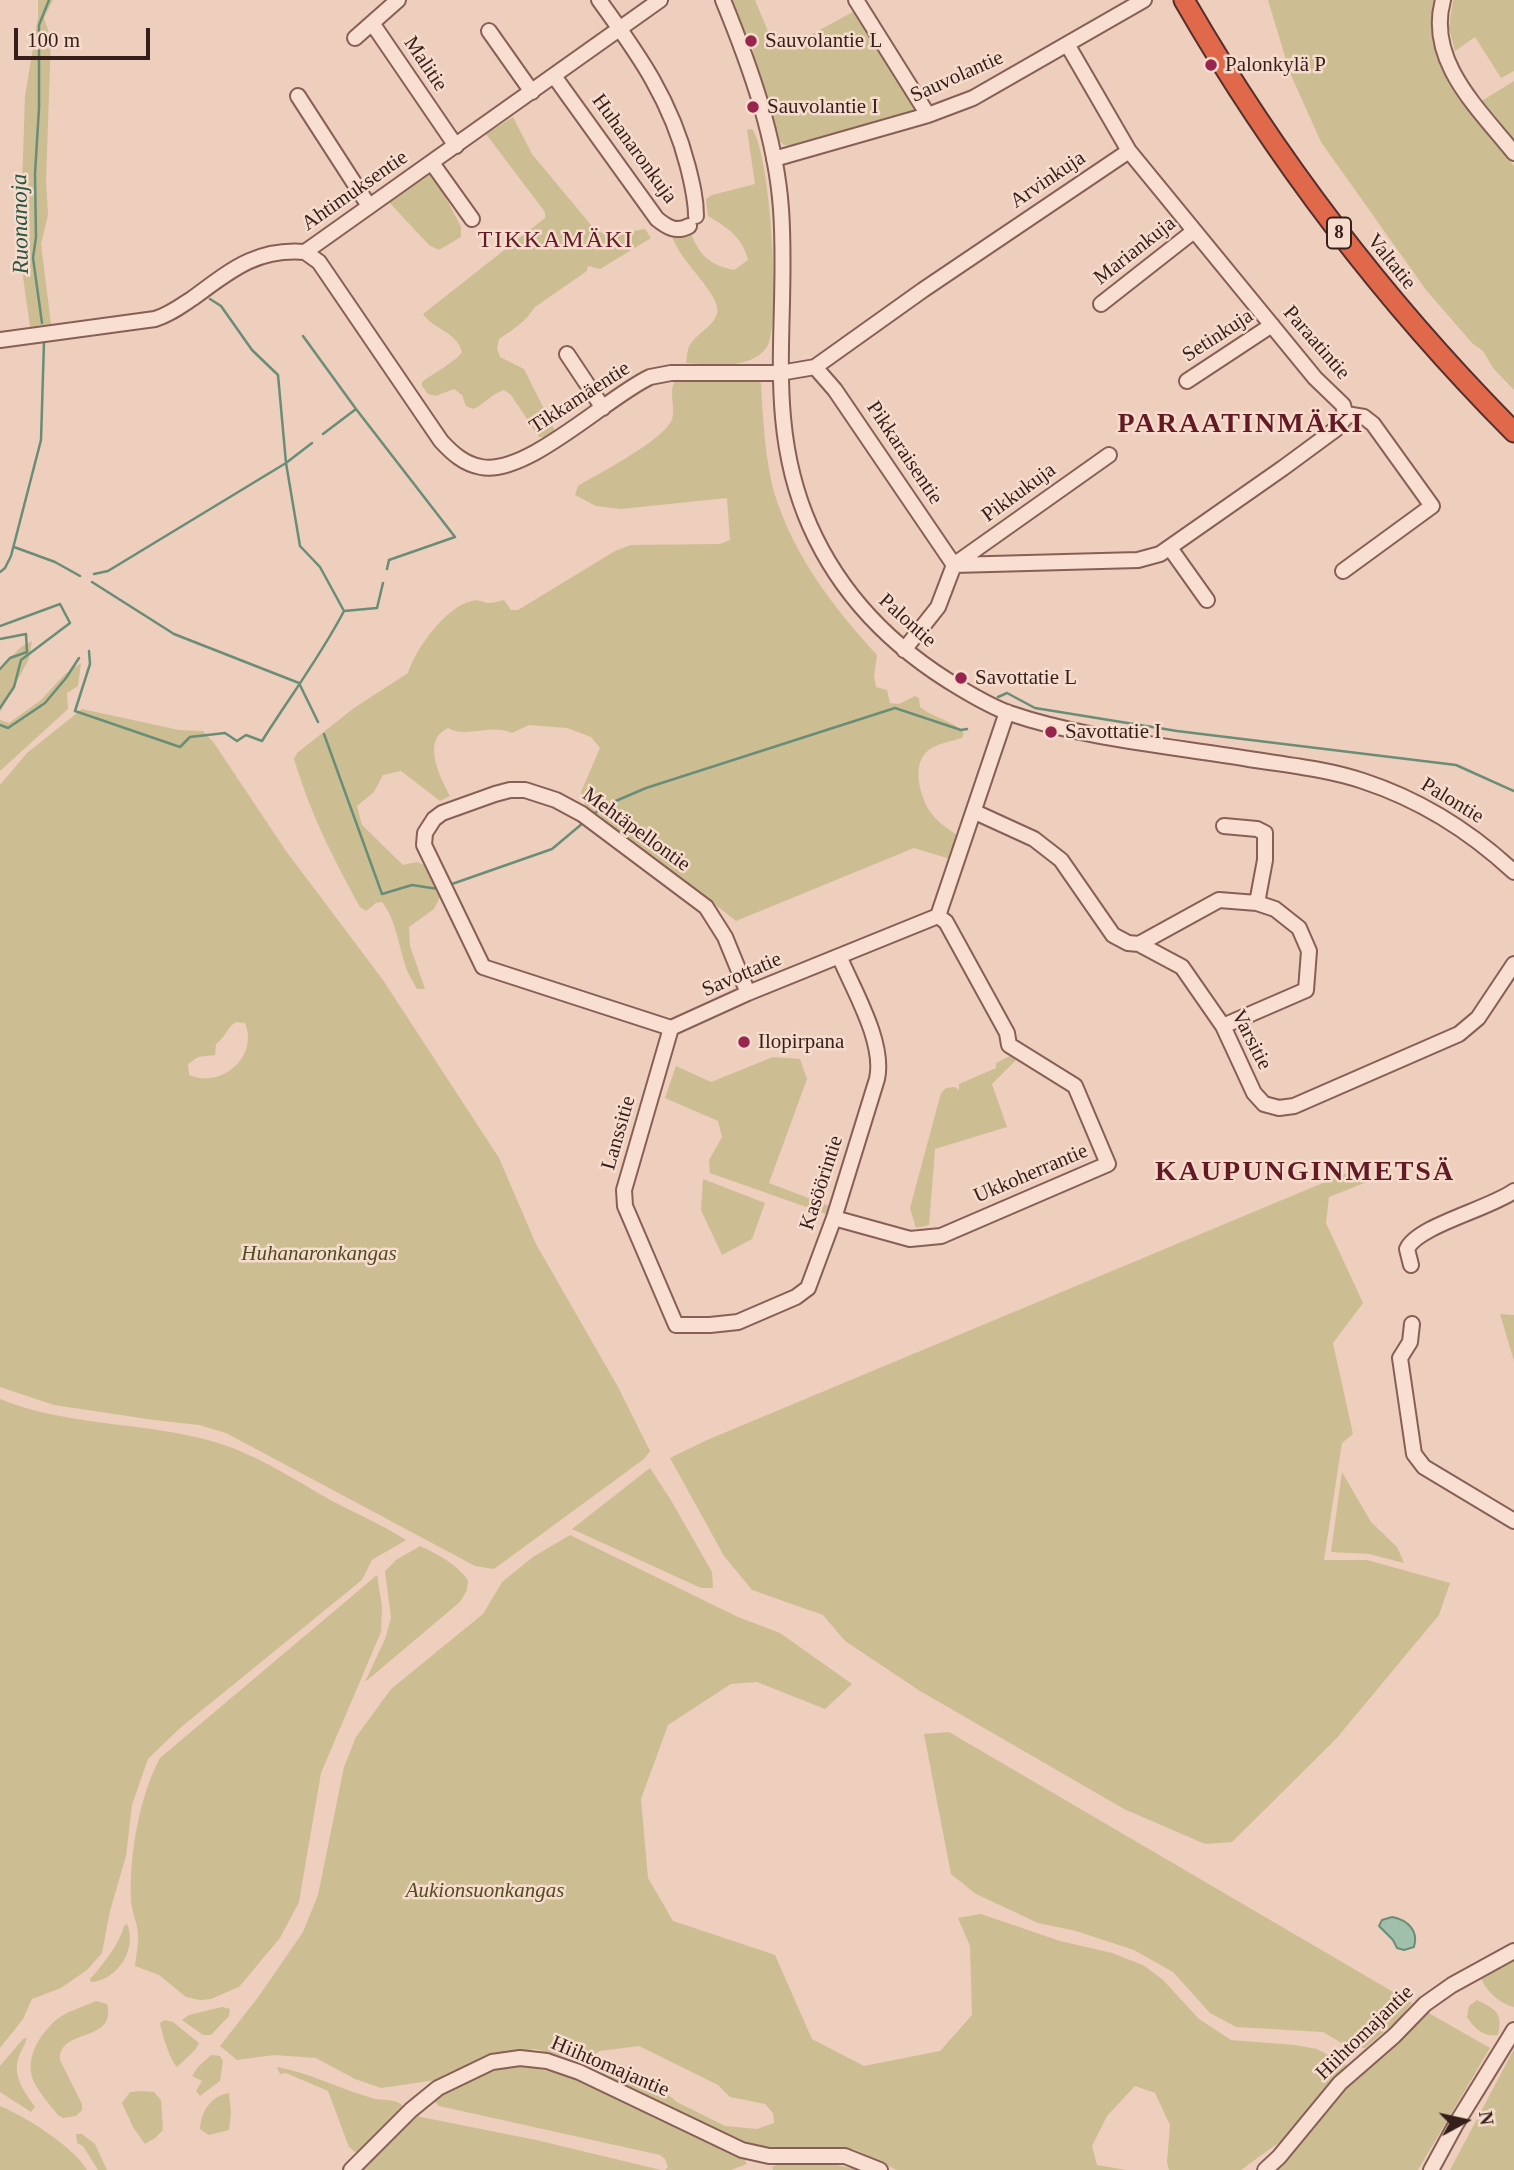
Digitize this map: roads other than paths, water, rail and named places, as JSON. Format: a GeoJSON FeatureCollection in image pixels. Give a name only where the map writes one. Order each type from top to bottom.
{"type":"FeatureCollection","features":[{"type":"Feature","properties":{"kind":"highway","name":"Valtatie"},"geometry":{"type":"LineString","coordinates":[[1187,6],[1262,128],[1350,248],[1390,298],[1514,432]]}},
{"type":"Feature","properties":{"kind":"street"},"geometry":{"type":"LineString","coordinates":[[355,38],[398,0]]}},
{"type":"Feature","properties":{"kind":"street"},"geometry":{"type":"LineString","coordinates":[[599,0],[620,29]]}},
{"type":"Feature","properties":{"kind":"street","name":"Ahtimuksentie"},"geometry":{"type":"LineString","coordinates":[[0,340],[155,320],[174,311],[237,266],[259,256],[279,251],[305,252],[660,0]]}},
{"type":"Feature","properties":{"kind":"street","name":"Palontie"},"geometry":{"type":"LineString","coordinates":[[723,0],[752,79],[774,159],[780,197],[782,424],[796,489],[810,526],[832,569],[878,626],[904,650],[947,681],[1007,712],[1097,734],[1317,770],[1362,780],[1438,814],[1480,842],[1514,872]]}},
{"type":"Feature","properties":{"kind":"street"},"geometry":{"type":"LineString","coordinates":[[856,0],[928,115]]}},
{"type":"Feature","properties":{"kind":"street","name":"Sauvolantie"},"geometry":{"type":"LineString","coordinates":[[774,159],[928,115],[973,98],[1144,0]]}},
{"type":"Feature","properties":{"kind":"street"},"geometry":{"type":"LineString","coordinates":[[1443,0],[1439,26],[1448,65],[1473,102],[1514,153]]}},
{"type":"Feature","properties":{"kind":"street","name":"Malitie"},"geometry":{"type":"LineString","coordinates":[[372,23],[456,146]]}},
{"type":"Feature","properties":{"kind":"street","name":"Huhanaronkuja"},"geometry":{"type":"LineString","coordinates":[[554,76],[657,219],[676,230],[692,221],[691,179],[677,130],[654,79],[620,29]]}},
{"type":"Feature","properties":{"kind":"street"},"geometry":{"type":"LineString","coordinates":[[489,31],[532,92]]}},
{"type":"Feature","properties":{"kind":"street","name":"Paraatintie"},"geometry":{"type":"LineString","coordinates":[[954,565],[1139,560],[1160,554],[1336,429],[1344,422],[1346,414],[1343,405],[1315,379],[1129,151],[1067,44]]}},
{"type":"Feature","properties":{"kind":"street"},"geometry":{"type":"LineString","coordinates":[[298,96],[369,206]]}},
{"type":"Feature","properties":{"kind":"street","name":"Arvinkuja"},"geometry":{"type":"LineString","coordinates":[[990,245],[1129,151]]}},
{"type":"Feature","properties":{"kind":"street"},"geometry":{"type":"LineString","coordinates":[[432,163],[472,219]]}},
{"type":"Feature","properties":{"kind":"street","name":"Mariankuja"},"geometry":{"type":"LineString","coordinates":[[1101,304],[1194,231]]}},
{"type":"Feature","properties":{"kind":"street","name":"Tikkamäentie"},"geometry":{"type":"LineString","coordinates":[[305,252],[318,262],[441,440],[460,459],[493,468],[515,463],[641,381],[661,374],[780,373],[815,368],[990,245]]}},
{"type":"Feature","properties":{"kind":"street","name":"Setinkuja"},"geometry":{"type":"LineString","coordinates":[[1187,381],[1272,325]]}},
{"type":"Feature","properties":{"kind":"street"},"geometry":{"type":"LineString","coordinates":[[567,354],[603,408]]}},
{"type":"Feature","properties":{"kind":"street","name":"Pikkaraisentie"},"geometry":{"type":"LineString","coordinates":[[815,368],[835,390],[954,565]]}},
{"type":"Feature","properties":{"kind":"street"},"geometry":{"type":"LineString","coordinates":[[1343,570],[1432,506],[1379,430],[1364,417],[1346,414]]}},
{"type":"Feature","properties":{"kind":"street","name":"Pikkukuja"},"geometry":{"type":"LineString","coordinates":[[954,565],[1109,454]]}},
{"type":"Feature","properties":{"kind":"street"},"geometry":{"type":"LineString","coordinates":[[1170,548],[1207,600]]}},
{"type":"Feature","properties":{"kind":"street"},"geometry":{"type":"LineString","coordinates":[[904,650],[937,607],[954,565]]}},
{"type":"Feature","properties":{"kind":"street"},"geometry":{"type":"LineString","coordinates":[[938,916],[1007,712]]}},
{"type":"Feature","properties":{"kind":"street","name":"Mehtäpellontie"},"geometry":{"type":"LineString","coordinates":[[671,1028],[483,967],[424,845],[425,833],[434,819],[442,813],[510,790],[525,790],[556,800],[582,814],[706,907],[714,916],[748,993]]}},
{"type":"Feature","properties":{"kind":"street","name":"Varsitie"},"geometry":{"type":"LineString","coordinates":[[975,812],[1034,839],[1061,860],[1113,935],[1128,943],[1139,944],[1182,967],[1223,1026],[1254,1093],[1264,1104],[1279,1108],[1294,1106],[1459,1034],[1478,1018],[1514,964]]}},
{"type":"Feature","properties":{"kind":"street"},"geometry":{"type":"LineString","coordinates":[[1224,826],[1257,829],[1265,833],[1265,860],[1257,903]]}},
{"type":"Feature","properties":{"kind":"street"},"geometry":{"type":"LineString","coordinates":[[1139,944],[1219,900],[1257,903],[1275,909],[1299,928],[1309,951],[1306,990],[1223,1026]]}},
{"type":"Feature","properties":{"kind":"street","name":"Savottatie"},"geometry":{"type":"LineString","coordinates":[[671,1028],[748,993],[840,958],[938,916]]}},
{"type":"Feature","properties":{"kind":"street","name":"Ukkoherrantie"},"geometry":{"type":"LineString","coordinates":[[834,1218],[910,1239],[941,1236],[1108,1164],[1075,1086],[1009,1045],[1007,1033],[946,922],[938,916]]}},
{"type":"Feature","properties":{"kind":"street","name":"Kasöörintie"},"geometry":{"type":"LineString","coordinates":[[676,1325],[738,1322],[796,1297],[808,1288],[834,1218],[879,1068],[871,1031],[840,958]]}},
{"type":"Feature","properties":{"kind":"street","name":"Lanssitie"},"geometry":{"type":"LineString","coordinates":[[671,1028],[624,1190],[625,1206],[676,1325]]}},
{"type":"Feature","properties":{"kind":"street"},"geometry":{"type":"LineString","coordinates":[[1410,1265],[1407,1250],[1416,1237],[1490,1205],[1514,1191]]}},
{"type":"Feature","properties":{"kind":"street"},"geometry":{"type":"LineString","coordinates":[[1412,1324],[1410,1342],[1400,1358],[1414,1454],[1424,1466],[1514,1521]]}},
{"type":"Feature","properties":{"kind":"street","name":"Hiihtomajantie"},"geometry":{"type":"LineString","coordinates":[[1265,2170],[1293,2141],[1340,2083],[1394,2036],[1425,2004],[1452,1984],[1514,1951]]}},
{"type":"Feature","properties":{"kind":"street"},"geometry":{"type":"LineString","coordinates":[[1431,2170],[1514,2030]]}},
{"type":"Feature","properties":{"kind":"street","name":"Hiihtomajantie"},"geometry":{"type":"LineString","coordinates":[[351,2170],[411,2110],[438,2088],[492,2062],[520,2058],[547,2061],[579,2072],[743,2150],[769,2156],[845,2156],[880,2170]]}},
{"type":"Feature","properties":{"kind":"waterway","name":"Ruonanoja"},"geometry":{"type":"LineString","coordinates":[[42,323],[33,258],[36,237],[39,25],[49,0]]}},
{"type":"Feature","properties":{"kind":"waterway"},"geometry":{"type":"LineString","coordinates":[[210,299],[221,306],[252,350],[278,375],[286,463],[300,546],[320,567],[344,611]]}},
{"type":"Feature","properties":{"kind":"waterway"},"geometry":{"type":"LineString","coordinates":[[303,336],[455,537],[389,560],[387,569]]}},
{"type":"Feature","properties":{"kind":"waterway","name":"Ruonanoja"},"geometry":{"type":"LineString","coordinates":[[0,572],[11,556],[41,440],[44,342]]}},
{"type":"Feature","properties":{"kind":"waterway"},"geometry":{"type":"LineString","coordinates":[[323,434],[356,409]]}},
{"type":"Feature","properties":{"kind":"waterway"},"geometry":{"type":"LineString","coordinates":[[94,574],[108,571],[286,463],[312,443]]}},
{"type":"Feature","properties":{"kind":"waterway"},"geometry":{"type":"LineString","coordinates":[[14,547],[55,562],[80,576]]}},
{"type":"Feature","properties":{"kind":"waterway"},"geometry":{"type":"LineString","coordinates":[[92,582],[174,634],[299,683],[318,722]]}},
{"type":"Feature","properties":{"kind":"waterway"},"geometry":{"type":"LineString","coordinates":[[89,651],[90,664],[75,711],[180,747],[190,737],[225,733],[237,741],[246,735],[262,741],[315,661],[344,611],[377,608],[383,583]]}},
{"type":"Feature","properties":{"kind":"waterway"},"geometry":{"type":"LineString","coordinates":[[0,626],[60,604],[70,623],[21,660],[14,687],[0,708]]}},
{"type":"Feature","properties":{"kind":"waterway"},"geometry":{"type":"LineString","coordinates":[[0,639],[26,634],[27,652],[10,658],[0,669]]}},
{"type":"Feature","properties":{"kind":"waterway"},"geometry":{"type":"LineString","coordinates":[[0,725],[8,728],[45,703],[79,658]]}},
{"type":"Feature","properties":{"kind":"waterway"},"geometry":{"type":"LineString","coordinates":[[998,697],[1007,693],[1035,708],[1177,731],[1456,765],[1514,791]]}},
{"type":"Feature","properties":{"kind":"waterway"},"geometry":{"type":"LineString","coordinates":[[595,813],[604,806],[646,788],[895,708],[961,730],[967,729]]}},
{"type":"Feature","properties":{"kind":"waterway"},"geometry":{"type":"LineString","coordinates":[[324,734],[382,894],[412,885],[438,889]]}},
{"type":"Feature","properties":{"kind":"waterway"},"geometry":{"type":"LineString","coordinates":[[452,884],[552,849],[583,823]]}},
{"type":"Feature","properties":{"kind":"place","name":"Sauvolantie L"},"geometry":{"type":"Point","coordinates":[751,41]}},
{"type":"Feature","properties":{"kind":"place","name":"Palonkylä P"},"geometry":{"type":"Point","coordinates":[1211,65]}},
{"type":"Feature","properties":{"kind":"place","name":"Sauvolantie I"},"geometry":{"type":"Point","coordinates":[753,107]}},
{"type":"Feature","properties":{"kind":"place","name":"Savottatie L"},"geometry":{"type":"Point","coordinates":[961,678]}},
{"type":"Feature","properties":{"kind":"place","name":"Savottatie I"},"geometry":{"type":"Point","coordinates":[1051,732]}},
{"type":"Feature","properties":{"kind":"place","name":"Ilopirpana"},"geometry":{"type":"Point","coordinates":[744,1042]}},
{"type":"Feature","properties":{"kind":"district","name":"TIKKAMÄKI"},"geometry":{"type":"Point","coordinates":[556,241]}},
{"type":"Feature","properties":{"kind":"district","name":"PARAATINMÄKI"},"geometry":{"type":"Point","coordinates":[1241,425]}},
{"type":"Feature","properties":{"kind":"district","name":"KAUPUNGINMETSÄ"},"geometry":{"type":"Point","coordinates":[1305,1173]}},
{"type":"Feature","properties":{"kind":"park label","name":"Huhanaronkangas"},"geometry":{"type":"Point","coordinates":[319,1254]}},
{"type":"Feature","properties":{"kind":"park label","name":"Aukionsuonkangas"},"geometry":{"type":"Point","coordinates":[485,1891]}}]}
